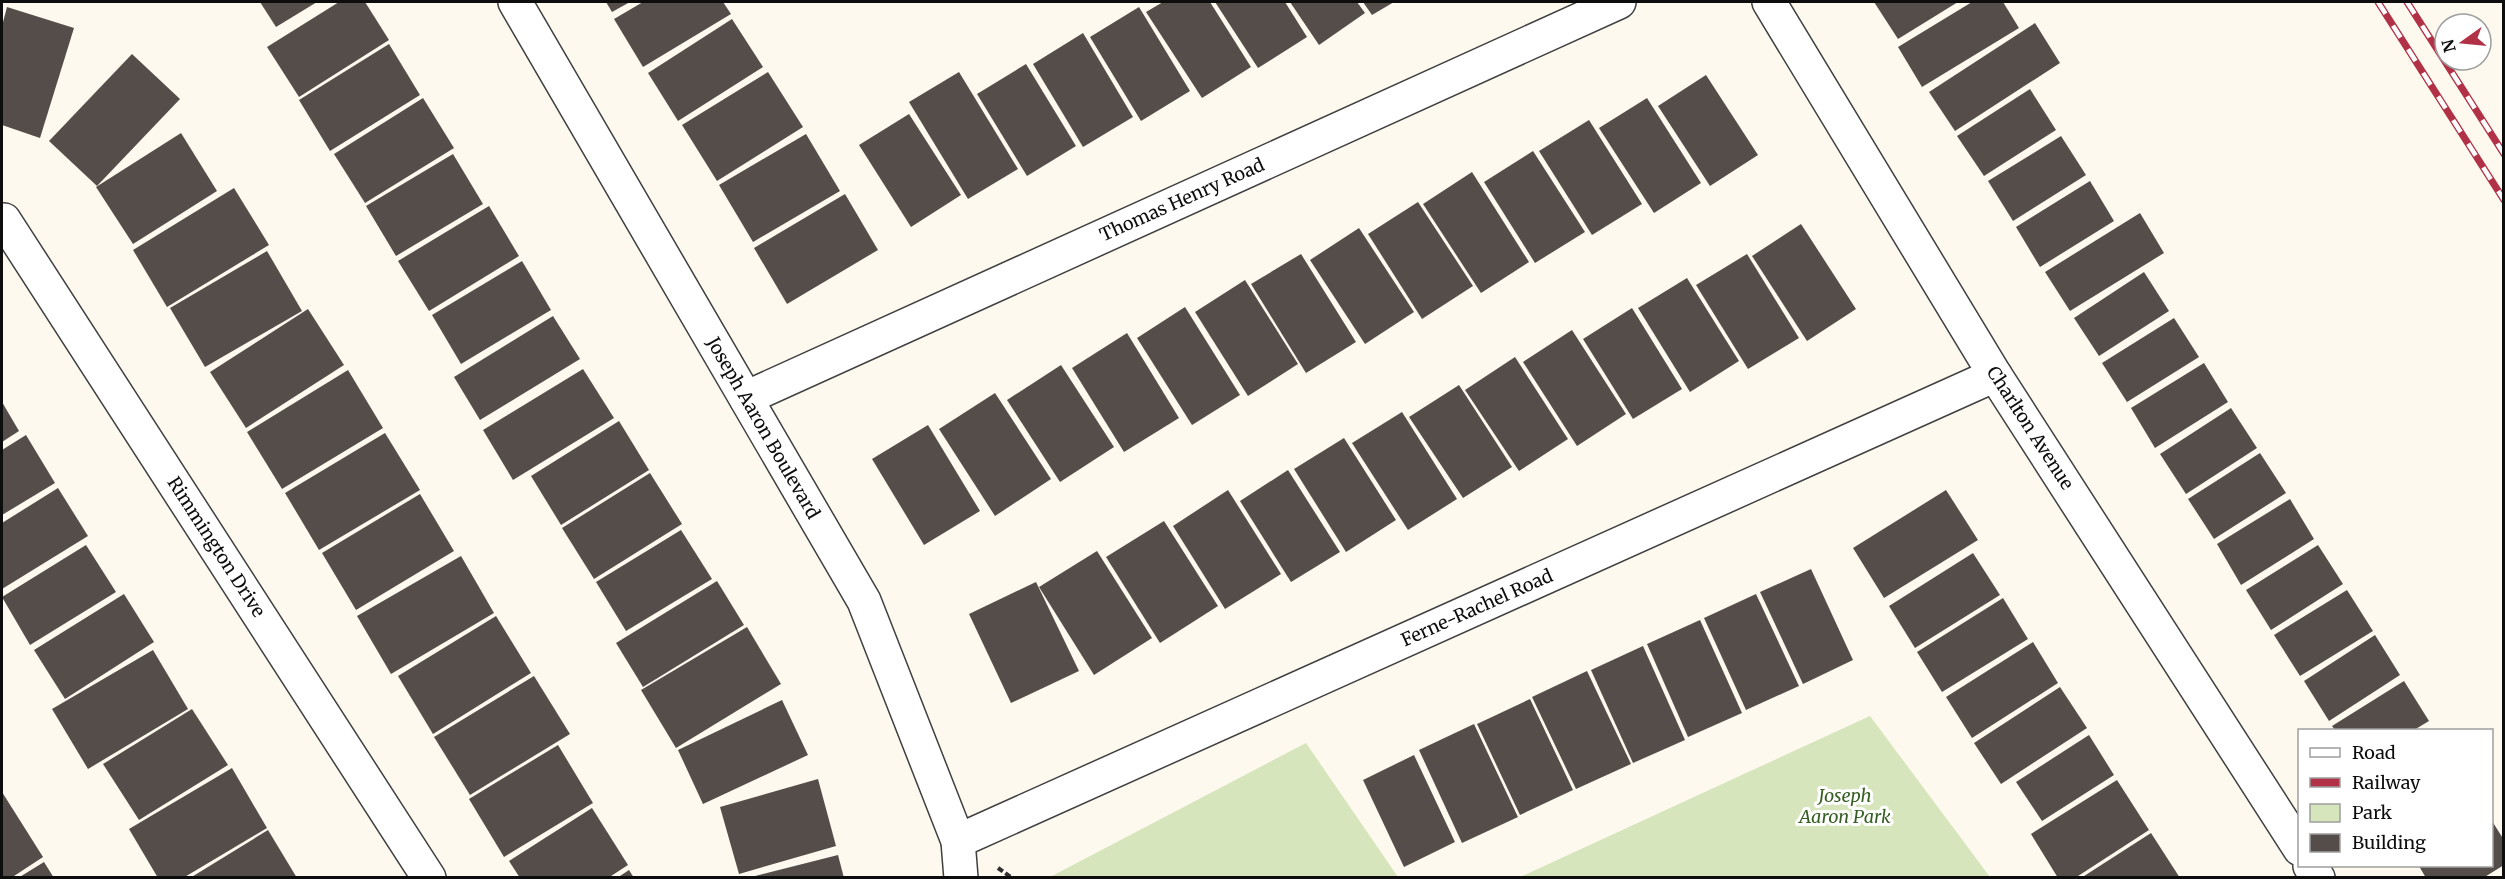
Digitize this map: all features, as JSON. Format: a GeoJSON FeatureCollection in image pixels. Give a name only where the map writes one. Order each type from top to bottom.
{"type":"FeatureCollection","features":[{"type":"Feature","properties":{"kind":"street","name":"Joseph Aaron Boulevard"},"geometry":{"type":"LineString","coordinates":[[515,2],[864,601],[958,841],[961,878]]}},
{"type":"Feature","properties":{"kind":"street","name":"Thomas Henry Road"},"geometry":{"type":"LineString","coordinates":[[746,398],[1619,2]]}},
{"type":"Feature","properties":{"kind":"street","name":"Charlton Avenue"},"geometry":{"type":"LineString","coordinates":[[1769,2],[1995,375],[2298,846]]}},
{"type":"Feature","properties":{"kind":"street","name":"Rimmington Drive"},"geometry":{"type":"LineString","coordinates":[[2,221],[4,220],[429,878]]}},
{"type":"Feature","properties":{"kind":"street","name":"Ferne-Rachel Road"},"geometry":{"type":"LineString","coordinates":[[958,841],[1995,375]]}},
{"type":"Feature","properties":{"kind":"green space","name":"Joseph Aaron Park"},"geometry":{"type":"Polygon","coordinates":[[[1870,716],[1990,877],[1520,877],[1870,716]]]}},
{"type":"Feature","properties":{"kind":"green space"},"geometry":{"type":"Polygon","coordinates":[[[1306,743],[1398,877],[1050,877],[1306,743]]]}},
{"type":"Feature","properties":{"kind":"building"},"geometry":{"type":"Polygon","coordinates":[[[260,2],[317,2],[276,27],[260,2]]]}},
{"type":"Feature","properties":{"kind":"building"},"geometry":{"type":"Polygon","coordinates":[[[339,2],[365,2],[389,40],[299,97],[267,47],[339,2]]]}},
{"type":"Feature","properties":{"kind":"building"},"geometry":{"type":"Polygon","coordinates":[[[606,2],[630,2],[612,12],[606,2]]]}},
{"type":"Feature","properties":{"kind":"building"},"geometry":{"type":"Polygon","coordinates":[[[643,2],[723,2],[731,14],[643,67],[614,19],[643,2]]]}},
{"type":"Feature","properties":{"kind":"building"},"geometry":{"type":"Polygon","coordinates":[[[1163,2],[1210,2],[1251,67],[1202,98],[1146,12],[1163,2]]]}},
{"type":"Feature","properties":{"kind":"building"},"geometry":{"type":"Polygon","coordinates":[[[1215,2],[1285,2],[1307,37],[1258,68],[1215,2]]]}},
{"type":"Feature","properties":{"kind":"building"},"geometry":{"type":"Polygon","coordinates":[[[1290,2],[1357,2],[1365,13],[1319,45],[1290,2]]]}},
{"type":"Feature","properties":{"kind":"building"},"geometry":{"type":"Polygon","coordinates":[[[1363,2],[1394,2],[1372,15],[1363,2]]]}},
{"type":"Feature","properties":{"kind":"building"},"geometry":{"type":"Polygon","coordinates":[[[1874,2],[1958,2],[1898,39],[1874,2]]]}},
{"type":"Feature","properties":{"kind":"building"},"geometry":{"type":"Polygon","coordinates":[[[1972,2],[2003,2],[2019,28],[1922,87],[1898,47],[1972,2]]]}},
{"type":"Feature","properties":{"kind":"building"},"geometry":{"type":"Polygon","coordinates":[[[7,7],[74,28],[40,138],[2,125],[2,26],[7,7]]]}},
{"type":"Feature","properties":{"kind":"building"},"geometry":{"type":"Polygon","coordinates":[[[1139,7],[1190,91],[1141,121],[1090,37],[1139,7]]]}},
{"type":"Feature","properties":{"kind":"building"},"geometry":{"type":"Polygon","coordinates":[[[732,19],[763,67],[678,121],[648,73],[732,19]]]}},
{"type":"Feature","properties":{"kind":"building"},"geometry":{"type":"Polygon","coordinates":[[[2035,23],[2060,63],[1955,131],[1929,92],[2035,23]]]}},
{"type":"Feature","properties":{"kind":"building"},"geometry":{"type":"Polygon","coordinates":[[[1083,33],[1133,117],[1083,147],[1033,64],[1083,33]]]}},
{"type":"Feature","properties":{"kind":"building"},"geometry":{"type":"Polygon","coordinates":[[[389,44],[420,95],[330,151],[299,100],[389,44]]]}},
{"type":"Feature","properties":{"kind":"building"},"geometry":{"type":"Polygon","coordinates":[[[132,54],[180,99],[97,186],[49,141],[132,54]]]}},
{"type":"Feature","properties":{"kind":"building"},"geometry":{"type":"Polygon","coordinates":[[[1026,64],[1076,146],[1027,176],[977,94],[1026,64]]]}},
{"type":"Feature","properties":{"kind":"building"},"geometry":{"type":"Polygon","coordinates":[[[768,72],[803,127],[717,181],[682,125],[768,72]]]}},
{"type":"Feature","properties":{"kind":"building"},"geometry":{"type":"Polygon","coordinates":[[[959,72],[1018,169],[968,199],[909,102],[959,72]]]}},
{"type":"Feature","properties":{"kind":"building"},"geometry":{"type":"Polygon","coordinates":[[[1706,75],[1758,155],[1710,186],[1658,106],[1706,75]]]}},
{"type":"Feature","properties":{"kind":"building"},"geometry":{"type":"Polygon","coordinates":[[[2030,89],[2056,130],[1984,176],[1957,136],[2030,89]]]}},
{"type":"Feature","properties":{"kind":"building"},"geometry":{"type":"Polygon","coordinates":[[[423,98],[454,148],[365,203],[334,154],[423,98]]]}},
{"type":"Feature","properties":{"kind":"building"},"geometry":{"type":"Polygon","coordinates":[[[1647,98],[1701,183],[1654,213],[1599,128],[1647,98]]]}},
{"type":"Feature","properties":{"kind":"building"},"geometry":{"type":"Polygon","coordinates":[[[909,114],[961,195],[911,227],[859,145],[909,114]]]}},
{"type":"Feature","properties":{"kind":"building"},"geometry":{"type":"Polygon","coordinates":[[[1589,120],[1642,204],[1592,235],[1539,151],[1589,120]]]}},
{"type":"Feature","properties":{"kind":"building"},"geometry":{"type":"Polygon","coordinates":[[[181,133],[217,191],[133,244],[96,187],[181,133]]]}},
{"type":"Feature","properties":{"kind":"building"},"geometry":{"type":"Polygon","coordinates":[[[806,134],[840,191],[753,242],[719,185],[806,134]]]}},
{"type":"Feature","properties":{"kind":"building"},"geometry":{"type":"Polygon","coordinates":[[[2061,136],[2086,175],[2013,221],[1988,181],[2061,136]]]}},
{"type":"Feature","properties":{"kind":"building"},"geometry":{"type":"Polygon","coordinates":[[[1533,151],[1585,232],[1535,263],[1484,182],[1533,151]]]}},
{"type":"Feature","properties":{"kind":"building"},"geometry":{"type":"Polygon","coordinates":[[[453,154],[483,204],[396,256],[366,206],[453,154]]]}},
{"type":"Feature","properties":{"kind":"building"},"geometry":{"type":"Polygon","coordinates":[[[1472,172],[1529,262],[1481,293],[1423,204],[1472,172]]]}},
{"type":"Feature","properties":{"kind":"building"},"geometry":{"type":"Polygon","coordinates":[[[2090,181],[2114,221],[2040,267],[2016,227],[2090,181]]]}},
{"type":"Feature","properties":{"kind":"building"},"geometry":{"type":"Polygon","coordinates":[[[234,188],[269,245],[167,307],[133,250],[234,188]]]}},
{"type":"Feature","properties":{"kind":"building"},"geometry":{"type":"Polygon","coordinates":[[[845,194],[878,250],[787,304],[754,248],[845,194]]]}},
{"type":"Feature","properties":{"kind":"building"},"geometry":{"type":"Polygon","coordinates":[[[1418,202],[1473,286],[1422,319],[1368,234],[1418,202]]]}},
{"type":"Feature","properties":{"kind":"building"},"geometry":{"type":"Polygon","coordinates":[[[489,206],[519,256],[429,311],[398,261],[489,206]]]}},
{"type":"Feature","properties":{"kind":"building"},"geometry":{"type":"Polygon","coordinates":[[[2140,213],[2164,253],[2070,311],[2045,272],[2140,213]]]}},
{"type":"Feature","properties":{"kind":"building"},"geometry":{"type":"Polygon","coordinates":[[[1801,224],[1856,309],[1807,341],[1752,256],[1801,224]]]}},
{"type":"Feature","properties":{"kind":"building"},"geometry":{"type":"Polygon","coordinates":[[[1359,228],[1414,312],[1365,344],[1310,260],[1359,228]]]}},
{"type":"Feature","properties":{"kind":"building"},"geometry":{"type":"Polygon","coordinates":[[[267,251],[302,311],[205,367],[170,308],[267,251]]]}},
{"type":"Feature","properties":{"kind":"building"},"geometry":{"type":"Polygon","coordinates":[[[1301,254],[1356,342],[1306,373],[1251,284],[1301,254]]]}},
{"type":"Feature","properties":{"kind":"building"},"geometry":{"type":"Polygon","coordinates":[[[1747,254],[1799,338],[1748,369],[1696,285],[1747,254]]]}},
{"type":"Feature","properties":{"kind":"building"},"geometry":{"type":"Polygon","coordinates":[[[522,261],[551,310],[461,364],[432,315],[522,261]]]}},
{"type":"Feature","properties":{"kind":"building"},"geometry":{"type":"Polygon","coordinates":[[[2144,272],[2169,311],[2099,356],[2074,318],[2144,272]]]}},
{"type":"Feature","properties":{"kind":"building"},"geometry":{"type":"Polygon","coordinates":[[[1687,278],[1739,361],[1690,392],[1638,308],[1687,278]]]}},
{"type":"Feature","properties":{"kind":"building"},"geometry":{"type":"Polygon","coordinates":[[[1245,280],[1298,364],[1248,396],[1195,312],[1245,280]]]}},
{"type":"Feature","properties":{"kind":"building"},"geometry":{"type":"Polygon","coordinates":[[[1185,307],[1240,395],[1192,425],[1137,338],[1185,307]]]}},
{"type":"Feature","properties":{"kind":"building"},"geometry":{"type":"Polygon","coordinates":[[[1632,308],[1682,389],[1633,419],[1583,339],[1632,308]]]}},
{"type":"Feature","properties":{"kind":"building"},"geometry":{"type":"Polygon","coordinates":[[[308,309],[344,365],[246,428],[210,372],[308,309]]]}},
{"type":"Feature","properties":{"kind":"building"},"geometry":{"type":"Polygon","coordinates":[[[553,316],[580,359],[480,420],[454,377],[553,316]]]}},
{"type":"Feature","properties":{"kind":"building"},"geometry":{"type":"Polygon","coordinates":[[[2174,318],[2199,357],[2127,402],[2102,363],[2174,318]]]}},
{"type":"Feature","properties":{"kind":"building"},"geometry":{"type":"Polygon","coordinates":[[[1572,330],[1626,414],[1577,446],[1523,362],[1572,330]]]}},
{"type":"Feature","properties":{"kind":"building"},"geometry":{"type":"Polygon","coordinates":[[[1127,333],[1179,418],[1124,452],[1072,368],[1127,333]]]}},
{"type":"Feature","properties":{"kind":"building"},"geometry":{"type":"Polygon","coordinates":[[[1515,357],[1568,439],[1519,471],[1465,390],[1515,357]]]}},
{"type":"Feature","properties":{"kind":"building"},"geometry":{"type":"Polygon","coordinates":[[[2204,363],[2228,402],[2155,448],[2131,408],[2204,363]]]}},
{"type":"Feature","properties":{"kind":"building"},"geometry":{"type":"Polygon","coordinates":[[[1061,365],[1114,447],[1060,482],[1007,400],[1061,365]]]}},
{"type":"Feature","properties":{"kind":"building"},"geometry":{"type":"Polygon","coordinates":[[[583,369],[614,418],[513,480],[483,430],[583,369]]]}},
{"type":"Feature","properties":{"kind":"building"},"geometry":{"type":"Polygon","coordinates":[[[348,370],[383,428],[282,489],[247,432],[348,370]]]}},
{"type":"Feature","properties":{"kind":"building"},"geometry":{"type":"Polygon","coordinates":[[[1459,385],[1512,467],[1463,498],[1409,417],[1459,385]]]}},
{"type":"Feature","properties":{"kind":"building"},"geometry":{"type":"Polygon","coordinates":[[[995,393],[1051,479],[995,516],[939,429],[995,393]]]}},
{"type":"Feature","properties":{"kind":"building"},"geometry":{"type":"Polygon","coordinates":[[[2,402],[19,431],[2,442],[2,402]]]}},
{"type":"Feature","properties":{"kind":"building"},"geometry":{"type":"Polygon","coordinates":[[[2231,408],[2257,448],[2186,494],[2160,454],[2231,408]]]}},
{"type":"Feature","properties":{"kind":"building"},"geometry":{"type":"Polygon","coordinates":[[[1402,412],[1457,499],[1408,530],[1352,443],[1402,412]]]}},
{"type":"Feature","properties":{"kind":"building"},"geometry":{"type":"Polygon","coordinates":[[[619,421],[649,470],[561,525],[531,476],[619,421]]]}},
{"type":"Feature","properties":{"kind":"building"},"geometry":{"type":"Polygon","coordinates":[[[928,425],[980,511],[924,545],[872,459],[928,425]]]}},
{"type":"Feature","properties":{"kind":"building"},"geometry":{"type":"Polygon","coordinates":[[[385,433],[420,490],[319,550],[285,493],[385,433]]]}},
{"type":"Feature","properties":{"kind":"building"},"geometry":{"type":"Polygon","coordinates":[[[26,435],[55,483],[2,515],[2,450],[26,435]]]}},
{"type":"Feature","properties":{"kind":"building"},"geometry":{"type":"Polygon","coordinates":[[[1344,438],[1396,520],[1346,552],[1294,469],[1344,438]]]}},
{"type":"Feature","properties":{"kind":"building"},"geometry":{"type":"Polygon","coordinates":[[[2260,453],[2286,493],[2214,539],[2188,499],[2260,453]]]}},
{"type":"Feature","properties":{"kind":"building"},"geometry":{"type":"Polygon","coordinates":[[[1288,470],[1340,552],[1291,582],[1240,501],[1288,470]]]}},
{"type":"Feature","properties":{"kind":"building"},"geometry":{"type":"Polygon","coordinates":[[[650,473],[682,524],[594,579],[562,528],[650,473]]]}},
{"type":"Feature","properties":{"kind":"building"},"geometry":{"type":"Polygon","coordinates":[[[58,488],[88,536],[2,589],[2,523],[58,488]]]}},
{"type":"Feature","properties":{"kind":"building"},"geometry":{"type":"Polygon","coordinates":[[[1228,490],[1281,574],[1225,609],[1173,526],[1228,490]]]}},
{"type":"Feature","properties":{"kind":"building"},"geometry":{"type":"Polygon","coordinates":[[[1946,490],[1978,540],[1884,598],[1853,548],[1946,490]]]}},
{"type":"Feature","properties":{"kind":"building"},"geometry":{"type":"Polygon","coordinates":[[[420,494],[454,551],[356,610],[322,553],[420,494]]]}},
{"type":"Feature","properties":{"kind":"building"},"geometry":{"type":"Polygon","coordinates":[[[2290,499],[2314,539],[2241,585],[2217,544],[2290,499]]]}},
{"type":"Feature","properties":{"kind":"building"},"geometry":{"type":"Polygon","coordinates":[[[1164,521],[1218,606],[1160,643],[1106,557],[1164,521]]]}},
{"type":"Feature","properties":{"kind":"building"},"geometry":{"type":"Polygon","coordinates":[[[681,530],[712,579],[626,631],[596,582],[681,530]]]}},
{"type":"Feature","properties":{"kind":"building"},"geometry":{"type":"Polygon","coordinates":[[[86,545],[116,592],[30,645],[2,597],[86,545]]]}},
{"type":"Feature","properties":{"kind":"building"},"geometry":{"type":"Polygon","coordinates":[[[2318,545],[2343,584],[2271,630],[2246,590],[2318,545]]]}},
{"type":"Feature","properties":{"kind":"building"},"geometry":{"type":"Polygon","coordinates":[[[1097,551],[1152,638],[1094,675],[1039,587],[1097,551]]]}},
{"type":"Feature","properties":{"kind":"building"},"geometry":{"type":"Polygon","coordinates":[[[1973,553],[2000,595],[1915,648],[1889,606],[1973,553]]]}},
{"type":"Feature","properties":{"kind":"building"},"geometry":{"type":"Polygon","coordinates":[[[461,556],[494,613],[391,674],[357,616],[461,556]]]}},
{"type":"Feature","properties":{"kind":"building"},"geometry":{"type":"Polygon","coordinates":[[[1811,569],[1853,660],[1803,684],[1760,592],[1811,569]]]}},
{"type":"Feature","properties":{"kind":"building"},"geometry":{"type":"Polygon","coordinates":[[[717,581],[744,625],[643,687],[616,643],[717,581]]]}},
{"type":"Feature","properties":{"kind":"building"},"geometry":{"type":"Polygon","coordinates":[[[1036,582],[1079,671],[1011,703],[969,614],[1036,582]]]}},
{"type":"Feature","properties":{"kind":"building"},"geometry":{"type":"Polygon","coordinates":[[[2347,590],[2373,631],[2300,676],[2274,635],[2347,590]]]}},
{"type":"Feature","properties":{"kind":"building"},"geometry":{"type":"Polygon","coordinates":[[[124,594],[154,642],[65,699],[34,650],[124,594]]]}},
{"type":"Feature","properties":{"kind":"building"},"geometry":{"type":"Polygon","coordinates":[[[1756,594],[1799,686],[1746,710],[1704,618],[1756,594]]]}},
{"type":"Feature","properties":{"kind":"building"},"geometry":{"type":"Polygon","coordinates":[[[2003,598],[2028,639],[1942,692],[1917,652],[2003,598]]]}},
{"type":"Feature","properties":{"kind":"building"},"geometry":{"type":"Polygon","coordinates":[[[496,616],[531,673],[433,734],[398,676],[496,616]]]}},
{"type":"Feature","properties":{"kind":"building"},"geometry":{"type":"Polygon","coordinates":[[[1700,620],[1742,713],[1688,737],[1647,644],[1700,620]]]}},
{"type":"Feature","properties":{"kind":"building"},"geometry":{"type":"Polygon","coordinates":[[[747,627],[781,684],[676,748],[641,690],[747,627]]]}},
{"type":"Feature","properties":{"kind":"building"},"geometry":{"type":"Polygon","coordinates":[[[2375,635],[2400,675],[2329,721],[2304,681],[2375,635]]]}},
{"type":"Feature","properties":{"kind":"building"},"geometry":{"type":"Polygon","coordinates":[[[2033,642],[2058,683],[1972,738],[1946,697],[2033,642]]]}},
{"type":"Feature","properties":{"kind":"building"},"geometry":{"type":"Polygon","coordinates":[[[1643,646],[1685,740],[1633,763],[1591,670],[1643,646]]]}},
{"type":"Feature","properties":{"kind":"building"},"geometry":{"type":"Polygon","coordinates":[[[153,650],[188,709],[88,769],[52,709],[153,650]]]}},
{"type":"Feature","properties":{"kind":"building"},"geometry":{"type":"Polygon","coordinates":[[[1587,671],[1631,764],[1576,789],[1532,697],[1587,671]]]}},
{"type":"Feature","properties":{"kind":"building"},"geometry":{"type":"Polygon","coordinates":[[[534,676],[570,734],[470,795],[434,737],[534,676]]]}},
{"type":"Feature","properties":{"kind":"building"},"geometry":{"type":"Polygon","coordinates":[[[2404,681],[2429,721],[2416,729],[2334,729],[2332,726],[2404,681]]]}},
{"type":"Feature","properties":{"kind":"building"},"geometry":{"type":"Polygon","coordinates":[[[2060,687],[2087,728],[2001,784],[1974,743],[2060,687]]]}},
{"type":"Feature","properties":{"kind":"building"},"geometry":{"type":"Polygon","coordinates":[[[1530,699],[1573,790],[1520,815],[1477,724],[1530,699]]]}},
{"type":"Feature","properties":{"kind":"building"},"geometry":{"type":"Polygon","coordinates":[[[782,700],[808,755],[703,804],[678,750],[782,700]]]}},
{"type":"Feature","properties":{"kind":"building"},"geometry":{"type":"Polygon","coordinates":[[[192,709],[228,765],[139,820],[103,764],[192,709]]]}},
{"type":"Feature","properties":{"kind":"building"},"geometry":{"type":"Polygon","coordinates":[[[1474,724],[1518,817],[1462,843],[1419,750],[1474,724]]]}},
{"type":"Feature","properties":{"kind":"building"},"geometry":{"type":"Polygon","coordinates":[[[2089,735],[2114,775],[2042,821],[2016,782],[2089,735]]]}},
{"type":"Feature","properties":{"kind":"building"},"geometry":{"type":"Polygon","coordinates":[[[558,745],[593,803],[504,857],[469,799],[558,745]]]}},
{"type":"Feature","properties":{"kind":"building"},"geometry":{"type":"Polygon","coordinates":[[[1414,755],[1455,842],[1404,867],[1363,780],[1414,755]]]}},
{"type":"Feature","properties":{"kind":"building"},"geometry":{"type":"Polygon","coordinates":[[[232,768],[267,828],[183,878],[158,878],[129,829],[232,768]]]}},
{"type":"Feature","properties":{"kind":"building"},"geometry":{"type":"Polygon","coordinates":[[[818,779],[836,846],[739,874],[720,807],[818,779]]]}},
{"type":"Feature","properties":{"kind":"building"},"geometry":{"type":"Polygon","coordinates":[[[2117,780],[2149,830],[2075,878],[2058,878],[2031,834],[2117,780]]]}},
{"type":"Feature","properties":{"kind":"building"},"geometry":{"type":"Polygon","coordinates":[[[2,792],[43,857],[11,878],[2,878],[2,792]]]}},
{"type":"Feature","properties":{"kind":"building"},"geometry":{"type":"Polygon","coordinates":[[[592,808],[628,865],[608,878],[520,878],[509,861],[592,808]]]}},
{"type":"Feature","properties":{"kind":"building"},"geometry":{"type":"Polygon","coordinates":[[[2493,823],[2504,840],[2504,865],[2483,878],[2426,878],[2420,867],[2493,867],[2493,823]]]}},
{"type":"Feature","properties":{"kind":"building"},"geometry":{"type":"Polygon","coordinates":[[[268,830],[297,878],[190,878],[268,830]]]}},
{"type":"Feature","properties":{"kind":"building"},"geometry":{"type":"Polygon","coordinates":[[[2151,833],[2180,878],[2081,878],[2151,833]]]}},
{"type":"Feature","properties":{"kind":"building"},"geometry":{"type":"Polygon","coordinates":[[[838,855],[844,878],[751,877],[838,855]]]}},
{"type":"Feature","properties":{"kind":"building"},"geometry":{"type":"Polygon","coordinates":[[[44,862],[54,878],[18,878],[44,862]]]}},
{"type":"Feature","properties":{"kind":"building"},"geometry":{"type":"Polygon","coordinates":[[[629,870],[634,878],[617,878],[629,870]]]}},
{"type":"Feature","properties":{"kind":"railway"},"geometry":{"type":"LineString","coordinates":[[2378,2],[2504,200]]}},
{"type":"Feature","properties":{"kind":"railway"},"geometry":{"type":"LineString","coordinates":[[2407,2],[2504,154]]}}]}
